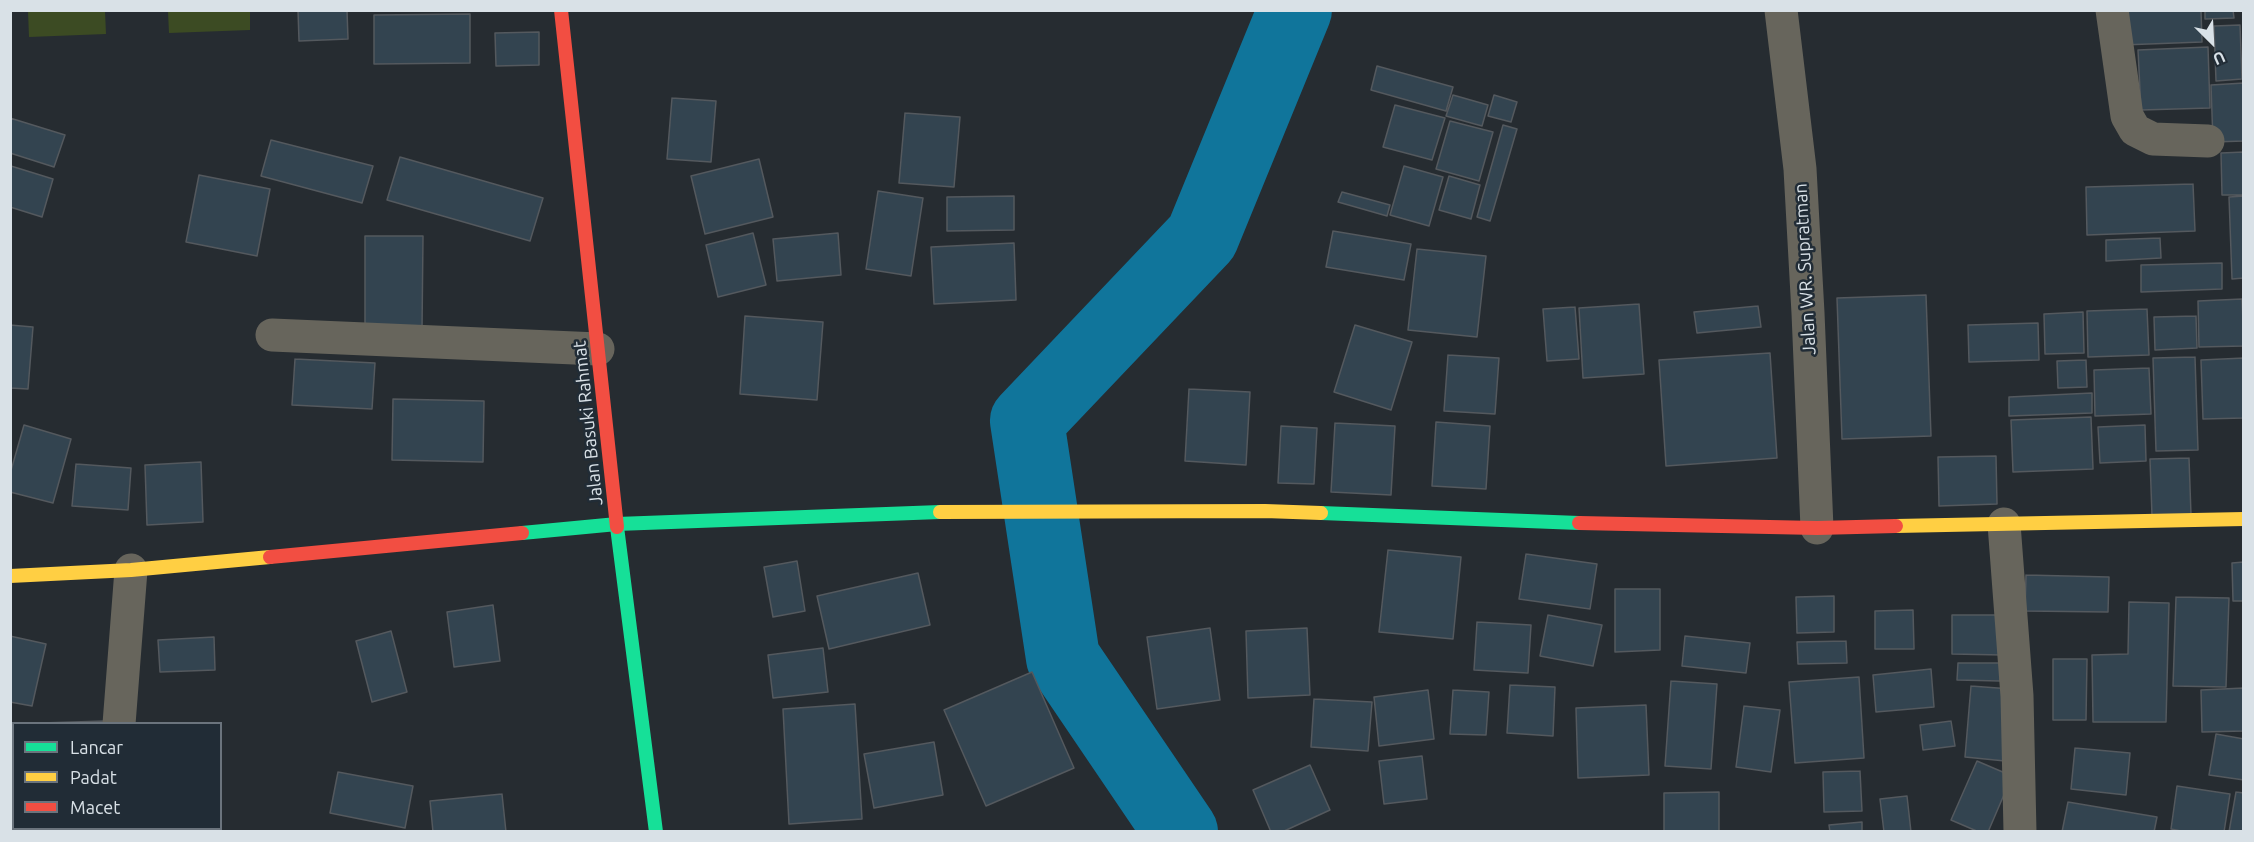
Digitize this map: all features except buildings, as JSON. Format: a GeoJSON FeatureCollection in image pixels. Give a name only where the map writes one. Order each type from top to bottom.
{"type":"FeatureCollection","features":[{"type":"Feature","properties":{"kind":"street","name":"Jalan Basuki Rahmat"},"geometry":{"type":"LineString","coordinates":[[561,10],[617,524],[656,831]]}},
{"type":"Feature","properties":{"kind":"street","name":"Jalan WR. Supratman"},"geometry":{"type":"LineString","coordinates":[[1781,10],[1801,180],[1817,528]]}},
{"type":"Feature","properties":{"kind":"street"},"geometry":{"type":"LineString","coordinates":[[2112,10],[2127,116],[2134,130],[2153,139],[2208,141]]}},
{"type":"Feature","properties":{"kind":"street"},"geometry":{"type":"LineString","coordinates":[[272,335],[598,349]]}},
{"type":"Feature","properties":{"kind":"street"},"geometry":{"type":"LineString","coordinates":[[10,576],[131,570],[617,524],[938,512],[1264,512],[1541,522],[1817,528],[2244,519]]}},
{"type":"Feature","properties":{"kind":"street"},"geometry":{"type":"LineString","coordinates":[[2004,524],[2017,696],[2020,831]]}},
{"type":"Feature","properties":{"kind":"street"},"geometry":{"type":"LineString","coordinates":[[119,722],[131,570]]}},
{"type":"Feature","properties":{"kind":"green space"},"geometry":{"type":"Polygon","coordinates":[[[28,11],[105,11],[106,34],[29,37],[28,11]]]}},
{"type":"Feature","properties":{"kind":"green space"},"geometry":{"type":"Polygon","coordinates":[[[168,11],[250,11],[250,30],[169,33],[168,11]]]}},
{"type":"Feature","properties":{"kind":"waterway"},"geometry":{"type":"LineString","coordinates":[[1181,832],[1063,658],[1027,421],[1202,237],[1295,10]]}},
{"type":"Feature","properties":{"kind":"traffic: fast"},"geometry":{"type":"LineString","coordinates":[[522,533],[617,524],[940,512]]}},
{"type":"Feature","properties":{"kind":"traffic: fast"},"geometry":{"type":"LineString","coordinates":[[1321,513],[1579,523]]}},
{"type":"Feature","properties":{"kind":"traffic: fast"},"geometry":{"type":"LineString","coordinates":[[617,527],[656,832]]}},
{"type":"Feature","properties":{"kind":"traffic: slow"},"geometry":{"type":"LineString","coordinates":[[940,512],[1265,511],[1321,513]]}},
{"type":"Feature","properties":{"kind":"traffic: slow"},"geometry":{"type":"LineString","coordinates":[[1896,526],[2244,519]]}},
{"type":"Feature","properties":{"kind":"traffic: slow"},"geometry":{"type":"LineString","coordinates":[[10,576],[131,570],[270,557]]}},
{"type":"Feature","properties":{"kind":"traffic: jam"},"geometry":{"type":"LineString","coordinates":[[561,10],[617,527]]}},
{"type":"Feature","properties":{"kind":"traffic: jam"},"geometry":{"type":"LineString","coordinates":[[1579,523],[1817,528],[1896,526]]}},
{"type":"Feature","properties":{"kind":"traffic: jam"},"geometry":{"type":"LineString","coordinates":[[270,557],[522,533]]}}]}
